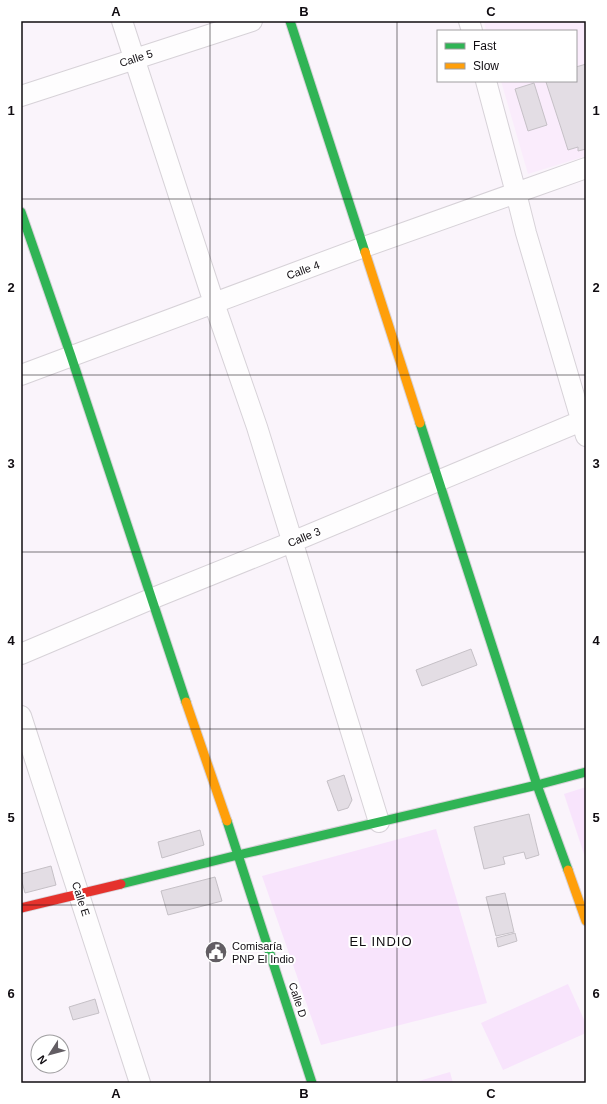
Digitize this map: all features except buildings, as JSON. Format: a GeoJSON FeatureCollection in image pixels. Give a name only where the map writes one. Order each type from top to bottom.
{"type":"FeatureCollection","features":[{"type":"Feature","properties":{"kind":"street"},"geometry":{"type":"LineString","coordinates":[[122,21],[214,303],[257,427],[378,822]]}},
{"type":"Feature","properties":{"kind":"street","name":"Calle 5"},"geometry":{"type":"LineString","coordinates":[[21,96],[252,21]]}},
{"type":"Feature","properties":{"kind":"street"},"geometry":{"type":"LineString","coordinates":[[290,21],[537,785],[586,921]]}},
{"type":"Feature","properties":{"kind":"street"},"geometry":{"type":"LineString","coordinates":[[486,82],[526,233],[585,425]]}},
{"type":"Feature","properties":{"kind":"street","name":"Calle 4"},"geometry":{"type":"LineString","coordinates":[[21,375],[364,247],[586,168]]}},
{"type":"Feature","properties":{"kind":"street","name":"Calle D"},"geometry":{"type":"LineString","coordinates":[[21,212],[71,356],[151,599],[238,855],[312,1083]]}},
{"type":"Feature","properties":{"kind":"street","name":"Calle 3"},"geometry":{"type":"LineString","coordinates":[[21,654],[439,480],[585,425]]}},
{"type":"Feature","properties":{"kind":"street","name":"Calle E"},"geometry":{"type":"LineString","coordinates":[[21,716],[140,1083]]}},
{"type":"Feature","properties":{"kind":"street"},"geometry":{"type":"LineString","coordinates":[[21,908],[586,772]]}},
{"type":"Feature","properties":{"kind":"shaded area"},"geometry":{"type":"Polygon","coordinates":[[[484,21],[586,21],[586,156],[528,174],[501,82],[577,82],[577,30],[486,30],[484,21]]]}},
{"type":"Feature","properties":{"kind":"shaded area"},"geometry":{"type":"Polygon","coordinates":[[[586,787],[586,860],[564,794],[586,787]]]}},
{"type":"Feature","properties":{"kind":"shaded area"},"geometry":{"type":"Polygon","coordinates":[[[436,829],[487,1003],[321,1045],[262,876],[436,829]]]}},
{"type":"Feature","properties":{"kind":"shaded area"},"geometry":{"type":"Polygon","coordinates":[[[568,984],[586,1024],[586,1033],[503,1070],[481,1023],[568,984]]]}},
{"type":"Feature","properties":{"kind":"shaded area"},"geometry":{"type":"Polygon","coordinates":[[[450,1072],[453,1083],[412,1083],[450,1072]]]}},
{"type":"Feature","properties":{"kind":"traffic: fast"},"geometry":{"type":"LineString","coordinates":[[290,21],[365,252]]}},
{"type":"Feature","properties":{"kind":"traffic: fast"},"geometry":{"type":"LineString","coordinates":[[21,212],[71,356],[186,702]]}},
{"type":"Feature","properties":{"kind":"traffic: fast"},"geometry":{"type":"LineString","coordinates":[[420,423],[537,785],[568,870]]}},
{"type":"Feature","properties":{"kind":"traffic: fast"},"geometry":{"type":"LineString","coordinates":[[121,884],[586,772]]}},
{"type":"Feature","properties":{"kind":"traffic: fast"},"geometry":{"type":"LineString","coordinates":[[227,821],[312,1083]]}},
{"type":"Feature","properties":{"kind":"traffic: slow"},"geometry":{"type":"LineString","coordinates":[[365,252],[420,423]]}},
{"type":"Feature","properties":{"kind":"traffic: slow"},"geometry":{"type":"LineString","coordinates":[[186,702],[227,821]]}},
{"type":"Feature","properties":{"kind":"traffic: slow"},"geometry":{"type":"LineString","coordinates":[[568,870],[586,921]]}},
{"type":"Feature","properties":{"kind":"traffic: jam"},"geometry":{"type":"LineString","coordinates":[[21,908],[121,884]]}},
{"type":"Feature","properties":{"kind":"place","name":"Comisaría PNP El Indio"},"geometry":{"type":"Point","coordinates":[216,952]}},
{"type":"Feature","properties":{"kind":"district","name":"EL INDIO"},"geometry":{"type":"Point","coordinates":[381,941]}}]}
